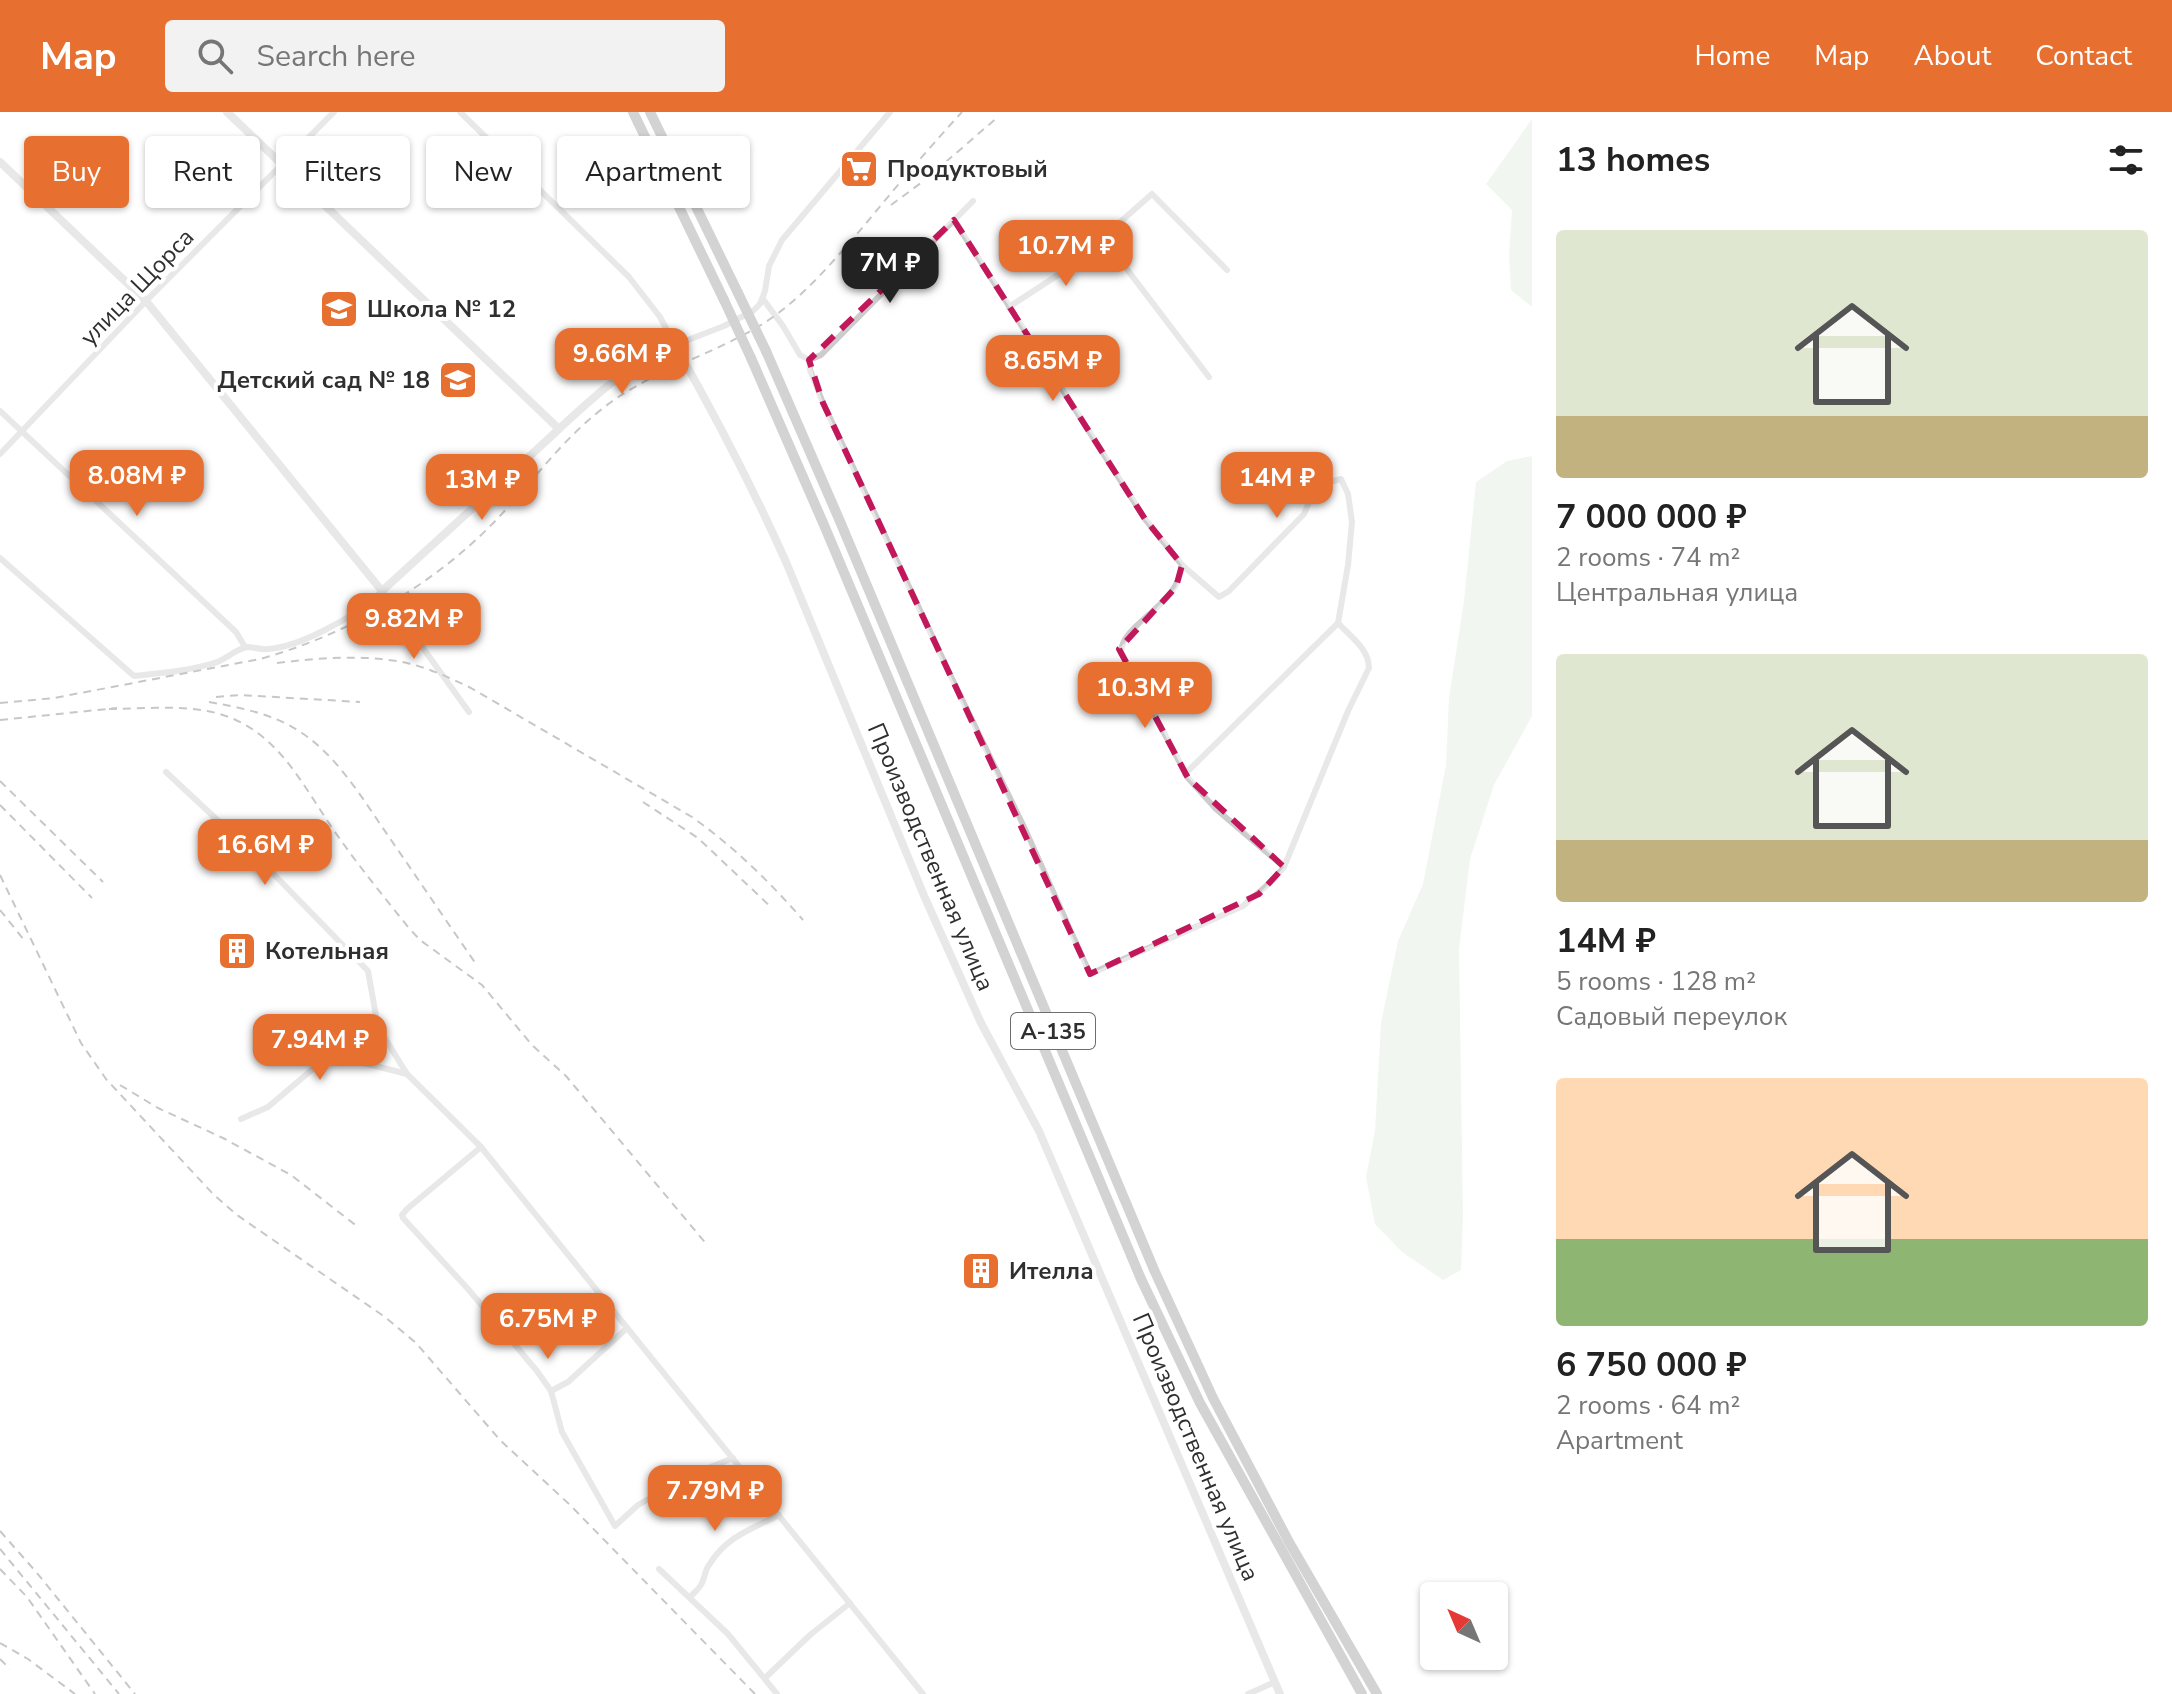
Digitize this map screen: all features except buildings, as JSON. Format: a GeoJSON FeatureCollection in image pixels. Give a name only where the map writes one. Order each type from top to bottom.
{"type":"FeatureCollection","features":[{"type":"Feature","properties":{"kind":"highway","name":"А-135"},"geometry":{"type":"LineString","coordinates":[[633,112],[751,358],[824,525],[1141,1279],[1200,1403],[1348,1671],[1349,1681],[1359,1694]]}},
{"type":"Feature","properties":{"kind":"highway","name":"А-135"},"geometry":{"type":"LineString","coordinates":[[650,112],[766,351],[1167,1299],[1213,1398],[1289,1542],[1377,1694]]}},
{"type":"Feature","properties":{"kind":"street"},"geometry":{"type":"LineString","coordinates":[[227,112],[276,158]]}},
{"type":"Feature","properties":{"kind":"street","name":"улица Щорса"},"geometry":{"type":"LineString","coordinates":[[311,136],[334,112]]}},
{"type":"Feature","properties":{"kind":"street"},"geometry":{"type":"LineString","coordinates":[[460,112],[629,277],[660,317],[675,345]]}},
{"type":"Feature","properties":{"kind":"street"},"geometry":{"type":"LineString","coordinates":[[0,558],[134,676],[195,669],[219,662],[245,647],[268,649],[334,626],[373,601],[559,429],[635,365],[753,311],[763,299],[769,266],[782,240],[890,112]]}},
{"type":"Feature","properties":{"kind":"street"},"geometry":{"type":"LineString","coordinates":[[0,162],[146,301],[382,591],[469,712]]}},
{"type":"Feature","properties":{"kind":"street","name":"улица Щорса"},"geometry":{"type":"LineString","coordinates":[[0,454],[146,301],[276,172]]}},
{"type":"Feature","properties":{"kind":"street"},"geometry":{"type":"LineString","coordinates":[[1009,307],[1107,243],[1111,230],[1152,194],[1227,270]]}},
{"type":"Feature","properties":{"kind":"street"},"geometry":{"type":"LineString","coordinates":[[809,360],[821,355],[973,201]]}},
{"type":"Feature","properties":{"kind":"street"},"geometry":{"type":"LineString","coordinates":[[328,208],[559,429]]}},
{"type":"Feature","properties":{"kind":"street"},"geometry":{"type":"LineString","coordinates":[[954,220],[1145,519],[1182,565],[1219,597],[1229,591],[1304,514],[1312,495],[1322,484],[1341,479],[1348,494],[1352,522],[1338,623],[1185,774]]}},
{"type":"Feature","properties":{"kind":"street"},"geometry":{"type":"LineString","coordinates":[[1107,243],[1209,377]]}},
{"type":"Feature","properties":{"kind":"street"},"geometry":{"type":"LineString","coordinates":[[763,299],[800,355],[809,360]]}},
{"type":"Feature","properties":{"kind":"street","name":"Производственная улица"},"geometry":{"type":"LineString","coordinates":[[675,345],[730,443],[768,521],[925,898],[981,1023],[1039,1131],[1280,1694]]}},
{"type":"Feature","properties":{"kind":"street"},"geometry":{"type":"LineString","coordinates":[[809,360],[823,403],[1024,827],[1090,974],[1243,906],[1284,867],[1348,711],[1369,668],[1364,651],[1338,623]]}},
{"type":"Feature","properties":{"kind":"street"},"geometry":{"type":"LineString","coordinates":[[0,411],[236,632],[245,647]]}},
{"type":"Feature","properties":{"kind":"street"},"geometry":{"type":"LineString","coordinates":[[1182,565],[1176,587],[1128,635],[1121,645],[1121,652],[1185,774],[1216,809],[1284,867]]}},
{"type":"Feature","properties":{"kind":"street"},"geometry":{"type":"LineString","coordinates":[[166,772],[257,857],[368,971],[378,1027],[407,1074],[481,1147],[923,1694]]}},
{"type":"Feature","properties":{"kind":"street"},"geometry":{"type":"LineString","coordinates":[[241,1119],[268,1107],[321,1062],[336,1056],[407,1074]]}},
{"type":"Feature","properties":{"kind":"street"},"geometry":{"type":"LineString","coordinates":[[481,1147],[402,1215],[468,1289],[551,1391],[562,1432],[615,1526],[638,1505],[691,1475],[733,1458]]}},
{"type":"Feature","properties":{"kind":"street"},"geometry":{"type":"LineString","coordinates":[[551,1391],[568,1382],[627,1328]]}},
{"type":"Feature","properties":{"kind":"street"},"geometry":{"type":"LineString","coordinates":[[690,1597],[701,1586],[707,1567],[727,1542],[779,1515]]}},
{"type":"Feature","properties":{"kind":"street"},"geometry":{"type":"LineString","coordinates":[[659,1569],[728,1634],[777,1694]]}},
{"type":"Feature","properties":{"kind":"street"},"geometry":{"type":"LineString","coordinates":[[765,1678],[810,1635],[850,1603]]}},
{"type":"Feature","properties":{"kind":"street"},"geometry":{"type":"LineString","coordinates":[[1248,1694],[1275,1682]]}},
{"type":"Feature","properties":{"kind":"highlighted area"},"geometry":{"type":"Polygon","coordinates":[[[954,220],[1145,519],[1182,565],[1176,587],[1119,649],[1188,778],[1284,867],[1259,894],[1090,974],[823,403],[809,360],[954,220]]]}},
{"type":"Feature","properties":{"kind":"green space"},"geometry":{"type":"Polygon","coordinates":[[[1532,119],[1532,307],[1511,290],[1509,255],[1512,210],[1486,184],[1532,119]]]}},
{"type":"Feature","properties":{"kind":"green space"},"geometry":{"type":"Polygon","coordinates":[[[1532,456],[1532,716],[1494,785],[1470,859],[1459,949],[1461,1270],[1443,1280],[1402,1252],[1375,1224],[1366,1177],[1375,1131],[1381,1023],[1398,941],[1423,884],[1446,765],[1449,698],[1464,601],[1476,482],[1507,461],[1532,456]]]}},
{"type":"Feature","properties":{"kind":"railway"},"geometry":{"type":"LineString","coordinates":[[0,703],[54,698],[260,659],[325,636],[388,604],[474,542],[561,447],[602,409],[643,383],[753,330],[798,297],[821,275],[962,112]]}},
{"type":"Feature","properties":{"kind":"railway"},"geometry":{"type":"LineString","coordinates":[[891,205],[999,116]]}},
{"type":"Feature","properties":{"kind":"railway"},"geometry":{"type":"LineString","coordinates":[[277,663],[342,658],[391,660],[423,668],[471,688],[692,817],[751,866],[803,920]]}},
{"type":"Feature","properties":{"kind":"railway"},"geometry":{"type":"LineString","coordinates":[[216,697],[240,695],[360,702]]}},
{"type":"Feature","properties":{"kind":"railway"},"geometry":{"type":"LineString","coordinates":[[209,702],[269,716],[302,733],[328,755],[360,795],[476,964]]}},
{"type":"Feature","properties":{"kind":"railway"},"geometry":{"type":"LineString","coordinates":[[0,720],[117,708]]}},
{"type":"Feature","properties":{"kind":"railway"},"geometry":{"type":"LineString","coordinates":[[109,709],[207,711],[232,718],[270,744],[286,760],[348,850],[408,927],[420,940],[482,985],[532,1045],[566,1076],[708,1246]]}},
{"type":"Feature","properties":{"kind":"railway"},"geometry":{"type":"LineString","coordinates":[[0,781],[103,882]]}},
{"type":"Feature","properties":{"kind":"railway"},"geometry":{"type":"LineString","coordinates":[[643,802],[698,838],[772,908]]}},
{"type":"Feature","properties":{"kind":"railway"},"geometry":{"type":"LineString","coordinates":[[0,805],[92,898]]}},
{"type":"Feature","properties":{"kind":"railway"},"geometry":{"type":"LineString","coordinates":[[0,875],[81,1043],[106,1079],[214,1195],[237,1215],[385,1317],[416,1343],[500,1440],[570,1505],[755,1694]]}},
{"type":"Feature","properties":{"kind":"railway"},"geometry":{"type":"LineString","coordinates":[[0,910],[24,940]]}},
{"type":"Feature","properties":{"kind":"railway"},"geometry":{"type":"LineString","coordinates":[[120,1085],[158,1108],[223,1138],[291,1175],[358,1227]]}},
{"type":"Feature","properties":{"kind":"railway"},"geometry":{"type":"LineString","coordinates":[[0,1531],[135,1694]]}},
{"type":"Feature","properties":{"kind":"railway"},"geometry":{"type":"LineString","coordinates":[[0,1549],[119,1694]]}},
{"type":"Feature","properties":{"kind":"railway"},"geometry":{"type":"LineString","coordinates":[[0,1569],[27,1597],[95,1694]]}},
{"type":"Feature","properties":{"kind":"railway"},"geometry":{"type":"LineString","coordinates":[[0,1643],[28,1659],[75,1694]]}},
{"type":"Feature","properties":{"kind":"railway"},"geometry":{"type":"LineString","coordinates":[[0,1659],[10,1669]]}},
{"type":"Feature","properties":{"kind":"place","name":"Продуктовый"},"geometry":{"type":"Point","coordinates":[859,169]}},
{"type":"Feature","properties":{"kind":"place","name":"Школа № 12"},"geometry":{"type":"Point","coordinates":[339,309]}},
{"type":"Feature","properties":{"kind":"place","name":"Детский сад № 18"},"geometry":{"type":"Point","coordinates":[458,380]}},
{"type":"Feature","properties":{"kind":"place","name":"Котельная"},"geometry":{"type":"Point","coordinates":[237,951]}},
{"type":"Feature","properties":{"kind":"place","name":"Ителла"},"geometry":{"type":"Point","coordinates":[981,1271]}}]}
